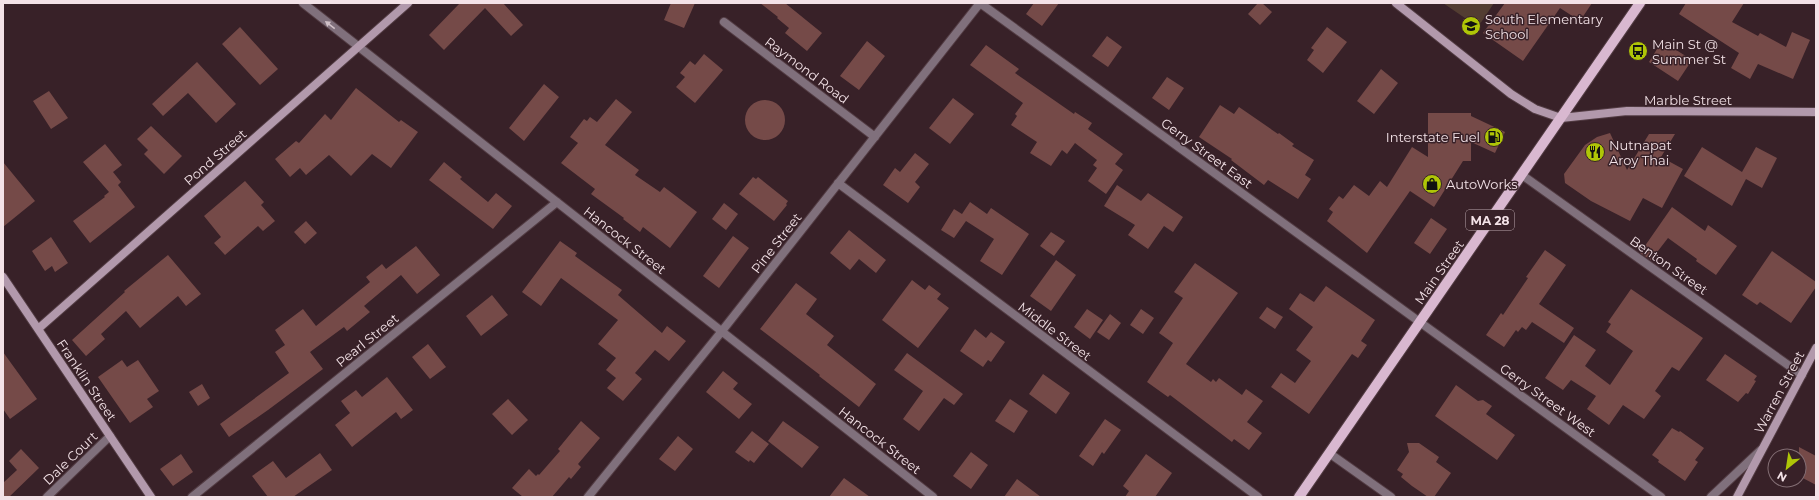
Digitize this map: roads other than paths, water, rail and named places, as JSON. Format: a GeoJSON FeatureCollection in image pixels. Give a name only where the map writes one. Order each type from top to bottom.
{"type":"FeatureCollection","features":[{"type":"Feature","properties":{"kind":"main road","name":"Pond Street"},"geometry":{"type":"LineString","coordinates":[[38,329],[408,3]]}},
{"type":"Feature","properties":{"kind":"main road"},"geometry":{"type":"LineString","coordinates":[[1396,3],[1511,94],[1535,109],[1561,118]]}},
{"type":"Feature","properties":{"kind":"main road","name":"Main Street"},"geometry":{"type":"LineString","coordinates":[[1299,497],[1640,3]]}},
{"type":"Feature","properties":{"kind":"main road","name":"Marble Street"},"geometry":{"type":"LineString","coordinates":[[1561,118],[1627,111],[1816,112]]}},
{"type":"Feature","properties":{"kind":"main road","name":"Franklin Street"},"geometry":{"type":"LineString","coordinates":[[3,277],[150,497]]}},
{"type":"Feature","properties":{"kind":"main road","name":"Warren Street"},"geometry":{"type":"LineString","coordinates":[[1737,497],[1816,348]]}},
{"type":"Feature","properties":{"kind":"street","name":"Hancock Street"},"geometry":{"type":"LineString","coordinates":[[302,3],[933,497]]}},
{"type":"Feature","properties":{"kind":"street","name":"Pine Street"},"geometry":{"type":"LineString","coordinates":[[588,497],[722,331],[980,3]]}},
{"type":"Feature","properties":{"kind":"street","name":"Gerry Street East"},"geometry":{"type":"LineString","coordinates":[[980,3],[1420,323]]}},
{"type":"Feature","properties":{"kind":"street","name":"Raymond Road"},"geometry":{"type":"LineString","coordinates":[[724,22],[875,137]]}},
{"type":"Feature","properties":{"kind":"street","name":"Benton Street"},"geometry":{"type":"LineString","coordinates":[[1522,175],[1802,375]]}},
{"type":"Feature","properties":{"kind":"street","name":"Middle Street"},"geometry":{"type":"LineString","coordinates":[[838,183],[1258,497]]}},
{"type":"Feature","properties":{"kind":"street","name":"Pearl Street"},"geometry":{"type":"LineString","coordinates":[[192,497],[557,202]]}},
{"type":"Feature","properties":{"kind":"street","name":"Gerry Street West"},"geometry":{"type":"LineString","coordinates":[[1420,323],[1661,497]]}},
{"type":"Feature","properties":{"kind":"street","name":"Dale Court"},"geometry":{"type":"LineString","coordinates":[[47,497],[110,436]]}},
{"type":"Feature","properties":{"kind":"street","name":"Warren Street"},"geometry":{"type":"LineString","coordinates":[[1712,497],[1763,448]]}},
{"type":"Feature","properties":{"kind":"street"},"geometry":{"type":"LineString","coordinates":[[1329,453],[1391,497]]}},
{"type":"Feature","properties":{"kind":"place","name":"South Elementary School"},"geometry":{"type":"Point","coordinates":[1471,26]}},
{"type":"Feature","properties":{"kind":"place","name":"Main St @ Summer St"},"geometry":{"type":"Point","coordinates":[1638,51]}},
{"type":"Feature","properties":{"kind":"place","name":"Interstate Fuel"},"geometry":{"type":"Point","coordinates":[1494,137]}},
{"type":"Feature","properties":{"kind":"place","name":"Nutnapat Aroy Thai"},"geometry":{"type":"Point","coordinates":[1595,152]}},
{"type":"Feature","properties":{"kind":"place","name":"AutoWorks"},"geometry":{"type":"Point","coordinates":[1432,184]}}]}
